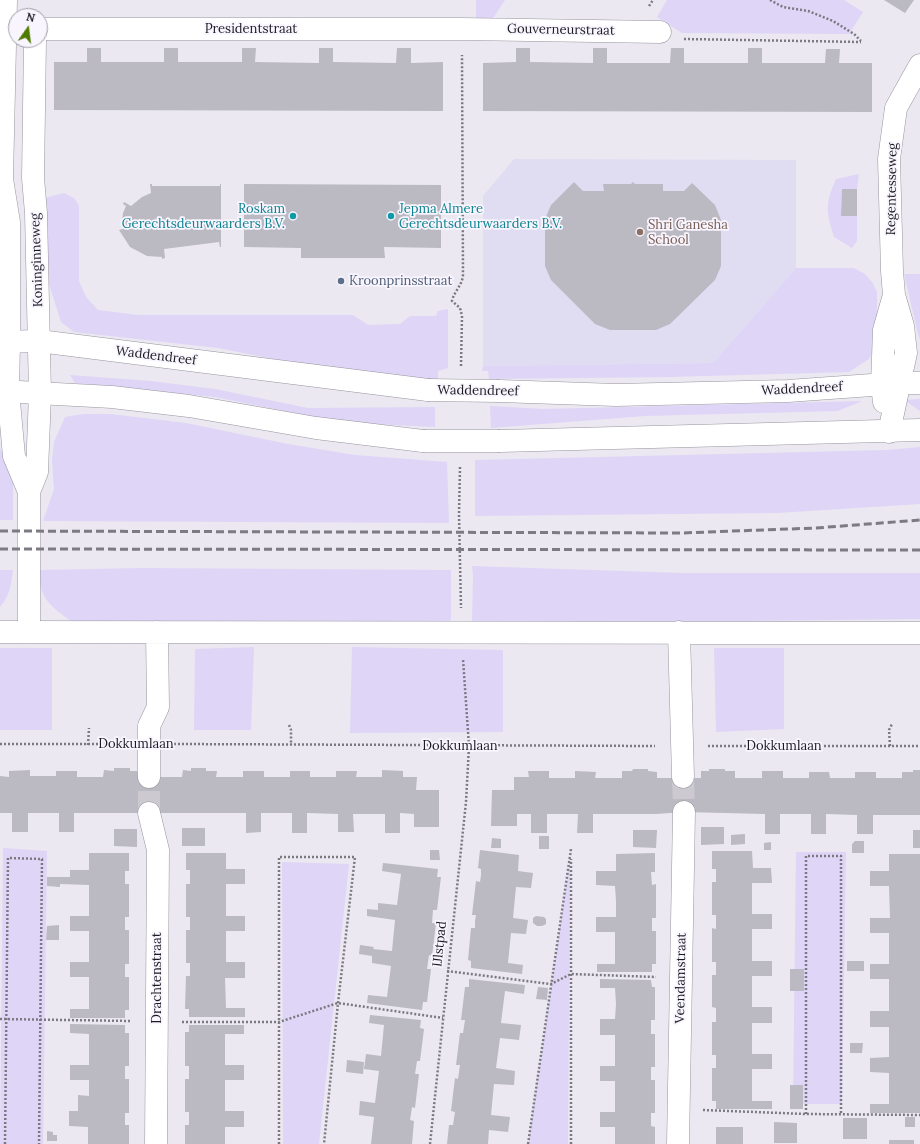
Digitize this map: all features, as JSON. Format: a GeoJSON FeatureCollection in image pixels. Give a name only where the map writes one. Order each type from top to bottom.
{"type":"FeatureCollection","features":[{"type":"Feature","properties":{"kind":"street","name":"Koninginneweg"},"geometry":{"type":"LineString","coordinates":[[6,0],[8,12]]}},
{"type":"Feature","properties":{"kind":"street","name":"Presidentstraat"},"geometry":{"type":"LineString","coordinates":[[48,29],[462,29]]}},
{"type":"Feature","properties":{"kind":"street","name":"Gouverneurstraat"},"geometry":{"type":"LineString","coordinates":[[462,29],[660,32]]}},
{"type":"Feature","properties":{"kind":"street","name":"Koninginneweg"},"geometry":{"type":"LineString","coordinates":[[5,342],[10,222],[1,179],[10,48]]}},
{"type":"Feature","properties":{"kind":"street","name":"Koninginneweg"},"geometry":{"type":"LineString","coordinates":[[35,48],[33,178],[36,212],[39,341]]}},
{"type":"Feature","properties":{"kind":"street","name":"Regentesseweg"},"geometry":{"type":"LineString","coordinates":[[889,432],[901,384],[906,353],[903,326],[894,295],[889,159],[896,108],[920,65]]}},
{"type":"Feature","properties":{"kind":"street"},"geometry":{"type":"LineString","coordinates":[[1,179],[33,178]]}},
{"type":"Feature","properties":{"kind":"street"},"geometry":{"type":"LineString","coordinates":[[29,631],[29,492],[37,472],[40,394],[39,341]]}},
{"type":"Feature","properties":{"kind":"street","name":"Waddendreef"},"geometry":{"type":"LineString","coordinates":[[5,342],[39,341],[428,390],[616,395],[788,391],[901,384]]}},
{"type":"Feature","properties":{"kind":"street"},"geometry":{"type":"LineString","coordinates":[[5,342],[4,391],[14,456],[29,492]]}},
{"type":"Feature","properties":{"kind":"street"},"geometry":{"type":"LineString","coordinates":[[4,391],[112,398],[189,406],[316,428],[424,441],[500,441],[920,430]]}},
{"type":"Feature","properties":{"kind":"street"},"geometry":{"type":"LineString","coordinates":[[0,632],[920,633]]}},
{"type":"Feature","properties":{"kind":"street"},"geometry":{"type":"LineString","coordinates":[[149,777],[149,735],[158,707],[157,632]]}},
{"type":"Feature","properties":{"kind":"street"},"geometry":{"type":"LineString","coordinates":[[680,632],[683,777]]}},
{"type":"Feature","properties":{"kind":"street","name":"Veendamstraat"},"geometry":{"type":"LineString","coordinates":[[678,1144],[684,812]]}},
{"type":"Feature","properties":{"kind":"street","name":"Drachtenstraat"},"geometry":{"type":"LineString","coordinates":[[149,813],[158,850],[156,1144]]}},
{"type":"Feature","properties":{"kind":"path"},"geometry":{"type":"LineString","coordinates":[[660,32],[672,39],[861,42],[854,34],[834,21],[808,11],[783,6],[770,0]]}},
{"type":"Feature","properties":{"kind":"path"},"geometry":{"type":"LineString","coordinates":[[890,746],[889,730],[892,724]]}},
{"type":"Feature","properties":{"kind":"path"},"geometry":{"type":"LineString","coordinates":[[289,725],[291,730],[291,745]]}},
{"type":"Feature","properties":{"kind":"path"},"geometry":{"type":"LineString","coordinates":[[88,744],[89,728]]}},
{"type":"Feature","properties":{"kind":"path","name":"Dokkumlaan"},"geometry":{"type":"LineString","coordinates":[[0,744],[88,744],[149,735],[291,745],[920,746]]}},
{"type":"Feature","properties":{"kind":"path","name":"IJlstpad"},"geometry":{"type":"LineString","coordinates":[[430,1144],[447,971],[466,802],[469,746]]}},
{"type":"Feature","properties":{"kind":"path"},"geometry":{"type":"LineString","coordinates":[[528,1144],[571,849],[571,1144]]}},
{"type":"Feature","properties":{"kind":"path"},"geometry":{"type":"LineString","coordinates":[[806,1114],[806,856],[841,856],[841,1114]]}},
{"type":"Feature","properties":{"kind":"path"},"geometry":{"type":"LineString","coordinates":[[279,1144],[280,857],[355,857],[338,1003],[324,1144]]}},
{"type":"Feature","properties":{"kind":"path"},"geometry":{"type":"LineString","coordinates":[[5,1144],[8,858],[42,859],[39,1144]]}},
{"type":"Feature","properties":{"kind":"path"},"geometry":{"type":"LineString","coordinates":[[447,971],[551,984],[571,974],[681,978]]}},
{"type":"Feature","properties":{"kind":"path"},"geometry":{"type":"LineString","coordinates":[[0,1020],[280,1022],[338,1003],[443,1018]]}},
{"type":"Feature","properties":{"kind":"path"},"geometry":{"type":"LineString","coordinates":[[679,1109],[806,1114],[920,1115]]}},
{"type":"Feature","properties":{"kind":"shaded area"},"geometry":{"type":"Polygon","coordinates":[[[476,0],[505,0],[492,20],[476,22],[476,0]]]}},
{"type":"Feature","properties":{"kind":"shaded area"},"geometry":{"type":"Polygon","coordinates":[[[667,0],[844,0],[863,12],[849,34],[682,33],[657,17],[667,0]]]}},
{"type":"Feature","properties":{"kind":"shaded area","name":"Shri Ganesha School"},"geometry":{"type":"Polygon","coordinates":[[[514,159],[796,160],[796,268],[713,363],[483,366],[483,196],[514,159]]]}},
{"type":"Feature","properties":{"kind":"shaded area"},"geometry":{"type":"Polygon","coordinates":[[[859,174],[857,189],[842,189],[841,216],[857,216],[857,241],[852,248],[834,237],[828,214],[828,201],[836,179],[859,174]]]}},
{"type":"Feature","properties":{"kind":"shaded area"},"geometry":{"type":"Polygon","coordinates":[[[64,193],[74,198],[79,206],[79,281],[86,297],[98,310],[138,315],[353,315],[368,325],[400,324],[410,316],[436,316],[438,311],[448,309],[448,368],[438,371],[438,380],[348,374],[218,348],[74,332],[61,322],[48,281],[45,198],[64,193]]]}},
{"type":"Feature","properties":{"kind":"shaded area"},"geometry":{"type":"Polygon","coordinates":[[[796,268],[854,268],[865,274],[872,282],[877,292],[877,332],[873,351],[869,359],[849,372],[670,377],[489,379],[488,371],[482,371],[483,366],[713,363],[796,268]]]}},
{"type":"Feature","properties":{"kind":"shaded area"},"geometry":{"type":"Polygon","coordinates":[[[904,274],[920,274],[920,339],[918,334],[904,274]]]}},
{"type":"Feature","properties":{"kind":"shaded area"},"geometry":{"type":"Polygon","coordinates":[[[70,375],[151,381],[215,389],[308,408],[435,407],[435,427],[373,424],[309,416],[215,397],[75,383],[70,375]]]}},
{"type":"Feature","properties":{"kind":"shaded area"},"geometry":{"type":"Polygon","coordinates":[[[920,399],[920,411],[904,400],[920,399]]]}},
{"type":"Feature","properties":{"kind":"shaded area"},"geometry":{"type":"Polygon","coordinates":[[[862,401],[838,411],[645,416],[491,428],[490,406],[544,409],[862,401]]]}},
{"type":"Feature","properties":{"kind":"shaded area"},"geometry":{"type":"Polygon","coordinates":[[[84,414],[110,414],[186,423],[288,444],[355,455],[447,462],[449,523],[43,521],[54,489],[52,460],[54,442],[65,417],[84,414]]]}},
{"type":"Feature","properties":{"kind":"shaded area"},"geometry":{"type":"Polygon","coordinates":[[[920,447],[920,504],[777,513],[475,516],[475,460],[887,450],[920,447]]]}},
{"type":"Feature","properties":{"kind":"shaded area"},"geometry":{"type":"Polygon","coordinates":[[[0,448],[13,476],[13,520],[0,520],[0,448]]]}},
{"type":"Feature","properties":{"kind":"shaded area"},"geometry":{"type":"Polygon","coordinates":[[[472,566],[683,573],[920,573],[920,619],[472,624],[472,566]]]}},
{"type":"Feature","properties":{"kind":"shaded area"},"geometry":{"type":"Polygon","coordinates":[[[142,568],[451,570],[451,618],[449,625],[71,621],[57,611],[47,600],[41,588],[39,570],[142,568]]]}},
{"type":"Feature","properties":{"kind":"shaded area"},"geometry":{"type":"Polygon","coordinates":[[[0,570],[13,570],[8,594],[0,607],[0,570]]]}},
{"type":"Feature","properties":{"kind":"shaded area"},"geometry":{"type":"Polygon","coordinates":[[[254,647],[251,730],[194,730],[195,649],[254,647]]]}},
{"type":"Feature","properties":{"kind":"shaded area"},"geometry":{"type":"Polygon","coordinates":[[[352,647],[503,650],[503,732],[350,733],[352,647]]]}},
{"type":"Feature","properties":{"kind":"shaded area"},"geometry":{"type":"Polygon","coordinates":[[[0,648],[52,648],[52,730],[0,730],[0,648]]]}},
{"type":"Feature","properties":{"kind":"shaded area"},"geometry":{"type":"Polygon","coordinates":[[[714,648],[784,648],[784,729],[716,732],[714,648]]]}},
{"type":"Feature","properties":{"kind":"shaded area"},"geometry":{"type":"Polygon","coordinates":[[[3,848],[47,851],[43,1144],[0,1144],[3,848]]]}},
{"type":"Feature","properties":{"kind":"shaded area"},"geometry":{"type":"Polygon","coordinates":[[[796,852],[846,852],[842,1104],[793,1104],[796,852]]]}},
{"type":"Feature","properties":{"kind":"shaded area"},"geometry":{"type":"Polygon","coordinates":[[[570,858],[568,1144],[528,1144],[570,858]]]}},
{"type":"Feature","properties":{"kind":"shaded area"},"geometry":{"type":"Polygon","coordinates":[[[282,862],[349,864],[319,1144],[283,1144],[282,862]]]}},
{"type":"Feature","properties":{"kind":"building"},"geometry":{"type":"Polygon","coordinates":[[[884,0],[914,0],[905,13],[884,0]]]}},
{"type":"Feature","properties":{"kind":"building"},"geometry":{"type":"Polygon","coordinates":[[[87,48],[101,48],[101,62],[164,62],[164,48],[178,48],[178,62],[242,62],[242,48],[256,48],[255,62],[319,63],[319,48],[333,48],[333,62],[396,63],[397,48],[411,48],[411,63],[443,62],[443,111],[54,110],[54,62],[87,62],[87,48]]]}},
{"type":"Feature","properties":{"kind":"building"},"geometry":{"type":"Polygon","coordinates":[[[516,48],[530,48],[530,62],[593,63],[593,48],[607,48],[607,63],[670,63],[671,48],[684,48],[684,63],[748,63],[748,48],[762,48],[762,63],[825,63],[826,49],[840,49],[839,63],[872,63],[872,112],[483,111],[483,63],[516,62],[516,48]]]}},
{"type":"Feature","properties":{"kind":"building"},"geometry":{"type":"Polygon","coordinates":[[[574,182],[583,191],[604,191],[603,184],[631,184],[633,182],[635,184],[663,184],[663,191],[684,191],[692,183],[715,205],[721,220],[721,266],[715,280],[670,324],[656,330],[610,330],[595,324],[551,280],[545,266],[545,219],[551,205],[574,182]]]}},
{"type":"Feature","properties":{"kind":"building"},"geometry":{"type":"Polygon","coordinates":[[[150,184],[152,184],[152,186],[220,186],[221,184],[221,247],[219,242],[164,249],[165,258],[162,259],[162,257],[147,256],[130,247],[119,230],[123,229],[123,213],[126,206],[123,204],[124,202],[131,206],[142,197],[151,193],[150,184]]]}},
{"type":"Feature","properties":{"kind":"building"},"geometry":{"type":"Polygon","coordinates":[[[244,184],[441,185],[441,248],[384,247],[385,258],[301,258],[301,248],[244,247],[244,184]]]}},
{"type":"Feature","properties":{"kind":"building"},"geometry":{"type":"Polygon","coordinates":[[[842,189],[857,189],[857,216],[841,216],[842,189]]]}},
{"type":"Feature","properties":{"kind":"building"},"geometry":{"type":"Polygon","coordinates":[[[114,768],[130,768],[130,771],[137,771],[138,777],[182,777],[183,770],[191,771],[191,768],[206,768],[206,771],[217,771],[216,777],[243,777],[243,771],[264,771],[264,777],[290,777],[290,771],[310,771],[310,777],[336,777],[336,771],[357,771],[356,777],[382,777],[382,770],[403,771],[403,777],[417,777],[416,790],[439,790],[439,827],[414,827],[414,814],[400,813],[400,833],[385,833],[385,814],[353,814],[354,832],[338,832],[338,814],[307,813],[307,833],[292,833],[292,813],[261,813],[261,832],[246,833],[246,813],[74,813],[74,832],[59,832],[59,813],[28,813],[28,832],[12,832],[12,813],[0,813],[0,776],[9,777],[9,771],[30,770],[30,776],[56,776],[56,771],[77,771],[77,777],[103,777],[104,770],[114,771],[114,768]]]}},
{"type":"Feature","properties":{"kind":"building"},"geometry":{"type":"Polygon","coordinates":[[[633,769],[648,769],[648,771],[657,772],[657,778],[701,778],[701,771],[709,771],[709,769],[725,769],[725,771],[735,771],[735,778],[762,778],[762,771],[783,771],[783,778],[809,778],[809,772],[829,772],[830,778],[855,778],[855,772],[876,772],[876,778],[902,778],[902,772],[913,772],[913,770],[920,770],[920,815],[873,815],[873,834],[857,834],[857,815],[826,814],[826,834],[811,834],[811,814],[780,814],[780,834],[765,834],[765,814],[684,812],[656,814],[593,814],[593,833],[577,833],[578,814],[547,814],[547,833],[531,833],[531,814],[517,814],[517,826],[491,826],[492,790],[514,790],[514,777],[529,777],[528,771],[549,771],[549,778],[575,778],[575,771],[596,772],[595,778],[622,778],[622,771],[632,771],[633,769]]]}},
{"type":"Feature","properties":{"kind":"building"},"geometry":{"type":"Polygon","coordinates":[[[701,827],[724,827],[724,844],[701,845],[701,827]]]}},
{"type":"Feature","properties":{"kind":"building"},"geometry":{"type":"Polygon","coordinates":[[[182,828],[205,828],[205,846],[182,846],[182,828]]]}},
{"type":"Feature","properties":{"kind":"building"},"geometry":{"type":"Polygon","coordinates":[[[114,829],[137,829],[137,847],[114,846],[114,829]]]}},
{"type":"Feature","properties":{"kind":"building"},"geometry":{"type":"Polygon","coordinates":[[[633,830],[657,830],[656,848],[633,847],[633,830]]]}},
{"type":"Feature","properties":{"kind":"building"},"geometry":{"type":"Polygon","coordinates":[[[913,830],[920,830],[920,848],[913,848],[913,830]]]}},
{"type":"Feature","properties":{"kind":"building"},"geometry":{"type":"Polygon","coordinates":[[[745,834],[745,844],[731,845],[731,835],[745,834]]]}},
{"type":"Feature","properties":{"kind":"building"},"geometry":{"type":"Polygon","coordinates":[[[539,836],[549,836],[549,849],[539,849],[539,836]]]}},
{"type":"Feature","properties":{"kind":"building"},"geometry":{"type":"Polygon","coordinates":[[[492,838],[501,839],[501,848],[491,848],[492,838]]]}},
{"type":"Feature","properties":{"kind":"building"},"geometry":{"type":"Polygon","coordinates":[[[855,841],[864,841],[864,853],[852,853],[852,844],[855,841]]]}},
{"type":"Feature","properties":{"kind":"building"},"geometry":{"type":"Polygon","coordinates":[[[771,842],[771,850],[764,850],[764,843],[771,842]]]}},
{"type":"Feature","properties":{"kind":"building"},"geometry":{"type":"Polygon","coordinates":[[[430,850],[439,850],[440,860],[430,860],[430,850]]]}},
{"type":"Feature","properties":{"kind":"building"},"geometry":{"type":"Polygon","coordinates":[[[480,850],[519,855],[518,871],[533,873],[531,888],[516,887],[513,918],[528,920],[526,934],[511,933],[508,963],[523,965],[522,974],[471,968],[471,961],[468,960],[471,928],[475,928],[476,915],[472,915],[476,881],[480,882],[481,875],[481,869],[478,868],[480,850]]]}},
{"type":"Feature","properties":{"kind":"building"},"geometry":{"type":"Polygon","coordinates":[[[712,851],[752,851],[753,868],[771,868],[772,883],[752,883],[752,914],[772,914],[772,929],[752,929],[752,961],[772,961],[772,976],[752,976],[752,1007],[772,1007],[772,1023],[752,1023],[752,1054],[772,1054],[772,1069],[752,1069],[752,1101],[772,1101],[772,1109],[716,1109],[716,1101],[712,1101],[712,1068],[716,1068],[716,1055],[712,1055],[712,1022],[716,1022],[716,1008],[712,1007],[712,975],[716,975],[716,962],[712,962],[712,928],[716,929],[716,915],[712,915],[712,882],[716,882],[716,869],[712,869],[712,851]]]}},
{"type":"Feature","properties":{"kind":"building"},"geometry":{"type":"Polygon","coordinates":[[[89,853],[129,853],[129,871],[125,871],[125,884],[129,884],[129,917],[125,917],[125,930],[129,930],[129,964],[125,964],[125,977],[129,977],[129,1010],[125,1010],[125,1018],[70,1018],[70,1009],[89,1009],[89,977],[70,977],[70,962],[89,962],[89,931],[70,931],[70,916],[89,916],[89,885],[60,884],[60,887],[47,886],[47,877],[70,877],[70,870],[89,870],[89,853]]]}},
{"type":"Feature","properties":{"kind":"building"},"geometry":{"type":"Polygon","coordinates":[[[186,853],[226,853],[226,869],[245,869],[245,884],[226,884],[226,916],[245,916],[245,931],[226,931],[226,962],[245,962],[245,978],[225,978],[226,1008],[245,1008],[245,1017],[189,1017],[189,1009],[185,1009],[186,976],[190,976],[190,963],[186,963],[186,930],[190,930],[190,917],[186,917],[186,884],[190,884],[190,870],[186,870],[186,853]]]}},
{"type":"Feature","properties":{"kind":"building"},"geometry":{"type":"Polygon","coordinates":[[[655,853],[655,872],[651,872],[652,885],[656,884],[656,918],[652,918],[652,931],[656,931],[656,964],[652,964],[652,972],[597,972],[597,964],[615,964],[615,932],[596,932],[596,917],[616,917],[616,901],[615,886],[596,885],[596,871],[616,871],[616,854],[655,853]]]}},
{"type":"Feature","properties":{"kind":"building"},"geometry":{"type":"Polygon","coordinates":[[[889,854],[920,854],[920,1113],[870,1113],[870,1104],[889,1104],[889,1073],[870,1072],[870,1058],[889,1057],[889,1027],[870,1027],[870,1011],[889,1011],[889,979],[870,979],[870,964],[889,964],[889,933],[870,933],[870,918],[890,918],[889,886],[870,886],[870,871],[889,871],[889,854]]]}},
{"type":"Feature","properties":{"kind":"building"},"geometry":{"type":"Polygon","coordinates":[[[383,863],[438,869],[437,877],[441,877],[437,910],[433,910],[432,923],[436,923],[432,956],[429,955],[427,969],[431,969],[427,1002],[423,1002],[422,1010],[367,1003],[368,995],[387,997],[391,966],[372,963],[372,956],[359,954],[360,945],[374,947],[373,949],[392,951],[395,920],[367,916],[367,909],[378,910],[378,903],[397,905],[401,874],[382,871],[383,863]]]}},
{"type":"Feature","properties":{"kind":"building"},"geometry":{"type":"Polygon","coordinates":[[[536,916],[544,917],[546,919],[546,924],[537,926],[533,923],[533,918],[536,916]]]}},
{"type":"Feature","properties":{"kind":"building"},"geometry":{"type":"Polygon","coordinates":[[[59,925],[59,940],[46,940],[47,926],[59,925]]]}},
{"type":"Feature","properties":{"kind":"building"},"geometry":{"type":"Polygon","coordinates":[[[847,961],[864,961],[864,971],[847,971],[847,961]]]}},
{"type":"Feature","properties":{"kind":"building"},"geometry":{"type":"Polygon","coordinates":[[[790,969],[804,969],[804,991],[790,991],[790,969]]]}},
{"type":"Feature","properties":{"kind":"building"},"geometry":{"type":"Polygon","coordinates":[[[469,979],[525,985],[524,994],[505,991],[501,1023],[521,1025],[519,1040],[500,1038],[496,1068],[515,1071],[514,1085],[494,1084],[491,1115],[510,1117],[508,1132],[489,1130],[488,1144],[447,1144],[449,1125],[453,1125],[455,1112],[451,1111],[455,1078],[458,1079],[460,1065],[456,1065],[460,1033],[463,1033],[465,1020],[461,1020],[465,987],[469,987],[469,979]]]}},
{"type":"Feature","properties":{"kind":"building"},"geometry":{"type":"Polygon","coordinates":[[[600,979],[651,980],[652,987],[655,987],[655,1020],[651,1020],[651,1034],[655,1034],[655,1067],[651,1067],[651,1080],[655,1080],[655,1113],[651,1113],[651,1126],[655,1127],[655,1144],[615,1144],[615,1127],[600,1127],[600,1112],[615,1112],[615,1081],[600,1081],[600,1066],[615,1066],[615,1035],[600,1035],[600,1019],[615,1019],[616,1004],[615,988],[600,988],[600,979]]]}},
{"type":"Feature","properties":{"kind":"building"},"geometry":{"type":"Polygon","coordinates":[[[538,987],[548,988],[547,1000],[536,999],[538,987]]]}},
{"type":"Feature","properties":{"kind":"building"},"geometry":{"type":"Polygon","coordinates":[[[370,1015],[421,1020],[420,1028],[424,1029],[420,1061],[417,1061],[415,1074],[419,1074],[415,1108],[412,1107],[410,1120],[414,1121],[412,1144],[371,1144],[374,1117],[359,1115],[360,1101],[375,1103],[379,1071],[364,1069],[366,1054],[381,1056],[384,1025],[369,1023],[370,1015]]]}},
{"type":"Feature","properties":{"kind":"building"},"geometry":{"type":"Polygon","coordinates":[[[70,1024],[125,1025],[125,1033],[129,1033],[129,1066],[125,1066],[125,1079],[129,1079],[129,1113],[125,1113],[125,1125],[129,1125],[129,1144],[88,1144],[88,1127],[69,1126],[69,1111],[78,1111],[78,1095],[89,1096],[89,1080],[70,1080],[70,1065],[89,1065],[89,1034],[70,1033],[70,1024]]]}},
{"type":"Feature","properties":{"kind":"building"},"geometry":{"type":"Polygon","coordinates":[[[189,1025],[244,1025],[244,1034],[225,1034],[225,1065],[244,1065],[244,1080],[225,1080],[225,1111],[244,1111],[244,1127],[225,1127],[225,1144],[185,1144],[185,1125],[189,1125],[189,1112],[185,1112],[185,1079],[189,1079],[189,1066],[185,1066],[185,1032],[189,1032],[189,1025]]]}},
{"type":"Feature","properties":{"kind":"building"},"geometry":{"type":"Polygon","coordinates":[[[850,1043],[863,1043],[862,1053],[850,1053],[850,1043]]]}},
{"type":"Feature","properties":{"kind":"building"},"geometry":{"type":"Polygon","coordinates":[[[347,1060],[364,1062],[363,1074],[346,1072],[347,1060]]]}},
{"type":"Feature","properties":{"kind":"building"},"geometry":{"type":"Polygon","coordinates":[[[790,1085],[803,1085],[803,1109],[790,1109],[790,1085]]]}},
{"type":"Feature","properties":{"kind":"building"},"geometry":{"type":"Polygon","coordinates":[[[905,1117],[915,1117],[915,1127],[905,1127],[905,1117]]]}},
{"type":"Feature","properties":{"kind":"building"},"geometry":{"type":"Polygon","coordinates":[[[843,1118],[867,1118],[867,1139],[843,1139],[843,1118]]]}},
{"type":"Feature","properties":{"kind":"building"},"geometry":{"type":"Polygon","coordinates":[[[774,1122],[797,1123],[797,1143],[774,1143],[774,1122]]]}},
{"type":"Feature","properties":{"kind":"building"},"geometry":{"type":"Polygon","coordinates":[[[716,1127],[743,1127],[743,1144],[716,1144],[716,1127]]]}},
{"type":"Feature","properties":{"kind":"building"},"geometry":{"type":"Polygon","coordinates":[[[47,1131],[53,1132],[53,1135],[57,1135],[57,1141],[47,1141],[47,1131]]]}},
{"type":"Feature","properties":{"kind":"building"},"geometry":{"type":"Polygon","coordinates":[[[889,1140],[914,1140],[914,1144],[889,1144],[889,1140]]]}},
{"type":"Feature","properties":{"kind":"tunnel"},"geometry":{"type":"LineString","coordinates":[[149,777],[149,813]]}},
{"type":"Feature","properties":{"kind":"tunnel"},"geometry":{"type":"LineString","coordinates":[[683,777],[684,812]]}},
{"type":"Feature","properties":{"kind":"railway"},"geometry":{"type":"LineString","coordinates":[[0,531],[681,533],[816,528],[920,520]]}},
{"type":"Feature","properties":{"kind":"railway"},"geometry":{"type":"LineString","coordinates":[[0,549],[920,550]]}},
{"type":"Feature","properties":{"kind":"place","name":"Roskam Gerechtsdeurwaarders B.V."},"geometry":{"type":"Point","coordinates":[293,216]}},
{"type":"Feature","properties":{"kind":"place","name":"Jepma Almere Gerechtsdeurwaarders B.V."},"geometry":{"type":"Point","coordinates":[391,216]}},
{"type":"Feature","properties":{"kind":"place","name":"Shri Ganesha School"},"geometry":{"type":"Point","coordinates":[640,232]}},
{"type":"Feature","properties":{"kind":"place","name":"Kroonprinsstraat"},"geometry":{"type":"Point","coordinates":[341,281]}}]}
